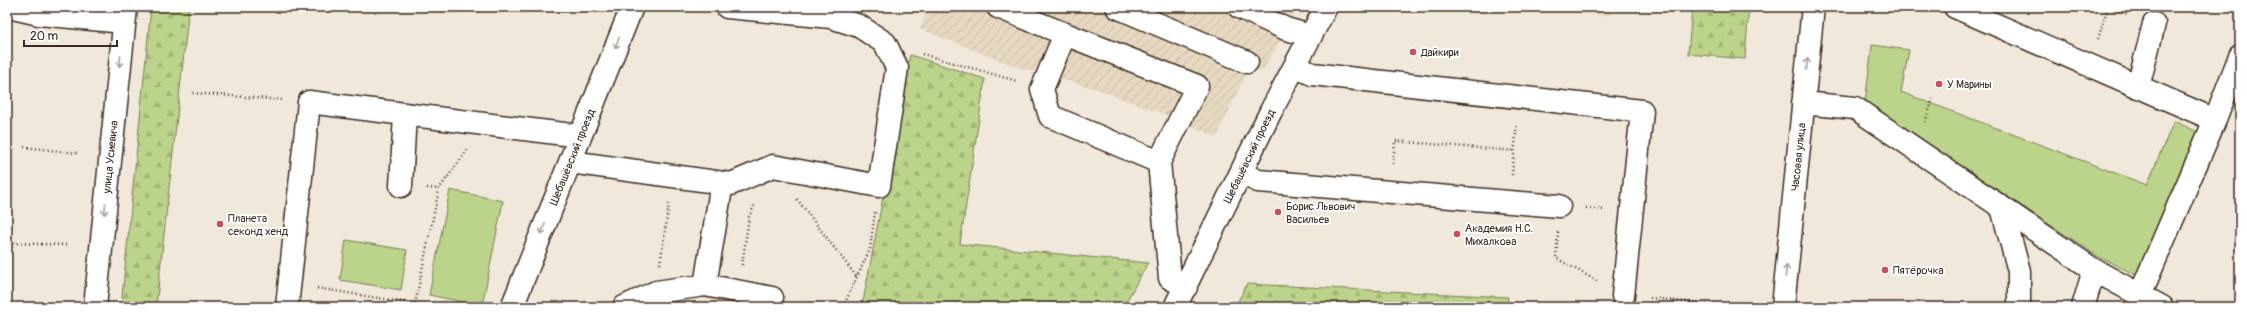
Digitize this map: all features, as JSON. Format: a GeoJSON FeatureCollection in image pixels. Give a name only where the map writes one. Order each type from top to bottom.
{"type":"FeatureCollection","features":[{"type":"Feature","properties":{"kind":"street"},"geometry":{"type":"LineString","coordinates":[[8,7],[39,14],[125,15]]}},
{"type":"Feature","properties":{"kind":"street","name":"Шебашёвский проезд"},"geometry":{"type":"LineString","coordinates":[[512,307],[632,7]]}},
{"type":"Feature","properties":{"kind":"street"},"geometry":{"type":"LineString","coordinates":[[570,162],[731,184],[773,166],[879,186],[897,68],[885,43],[859,26],[831,17],[727,7]]}},
{"type":"Feature","properties":{"kind":"street"},"geometry":{"type":"LineString","coordinates":[[998,7],[1197,86],[1159,162],[1170,278],[1186,287]]}},
{"type":"Feature","properties":{"kind":"street"},"geometry":{"type":"LineString","coordinates":[[1117,7],[1246,62]]}},
{"type":"Feature","properties":{"kind":"street"},"geometry":{"type":"LineString","coordinates":[[1239,7],[1286,29],[1311,36]]}},
{"type":"Feature","properties":{"kind":"street","name":"Шебашёвский проезд"},"geometry":{"type":"LineString","coordinates":[[1175,307],[1241,173],[1326,7]]}},
{"type":"Feature","properties":{"kind":"street","name":"Часовая улица"},"geometry":{"type":"LineString","coordinates":[[1783,307],[1813,7]]}},
{"type":"Feature","properties":{"kind":"street"},"geometry":{"type":"LineString","coordinates":[[1955,7],[2215,120]]}},
{"type":"Feature","properties":{"kind":"street","name":"улица Усиевича"},"geometry":{"type":"LineString","coordinates":[[95,307],[125,15]]}},
{"type":"Feature","properties":{"kind":"street"},"geometry":{"type":"LineString","coordinates":[[2138,87],[2154,24]]}},
{"type":"Feature","properties":{"kind":"street"},"geometry":{"type":"LineString","coordinates":[[1064,34],[1042,89],[1050,116],[1159,162]]}},
{"type":"Feature","properties":{"kind":"street"},"geometry":{"type":"LineString","coordinates":[[2140,295],[2215,120],[2240,56]]}},
{"type":"Feature","properties":{"kind":"street"},"geometry":{"type":"LineString","coordinates":[[1295,66],[1312,74],[1642,111],[1622,296]]}},
{"type":"Feature","properties":{"kind":"street"},"geometry":{"type":"LineString","coordinates":[[287,307],[310,102],[580,136]]}},
{"type":"Feature","properties":{"kind":"street"},"geometry":{"type":"LineString","coordinates":[[1803,103],[1855,108],[2094,270],[2162,307]]}},
{"type":"Feature","properties":{"kind":"street"},"geometry":{"type":"LineString","coordinates":[[401,186],[405,114]]}},
{"type":"Feature","properties":{"kind":"street"},"geometry":{"type":"LineString","coordinates":[[1241,173],[1258,181],[1560,206]]}},
{"type":"Feature","properties":{"kind":"street"},"geometry":{"type":"LineString","coordinates":[[705,285],[722,183]]}},
{"type":"Feature","properties":{"kind":"street"},"geometry":{"type":"LineString","coordinates":[[2002,208],[2019,271],[2019,307]]}},
{"type":"Feature","properties":{"kind":"street"},"geometry":{"type":"LineString","coordinates":[[2083,307],[2094,270]]}},
{"type":"Feature","properties":{"kind":"street"},"geometry":{"type":"LineString","coordinates":[[624,307],[656,292],[705,285],[772,298]]}},
{"type":"Feature","properties":{"kind":"path"},"geometry":{"type":"LineString","coordinates":[[2090,65],[2109,7]]}},
{"type":"Feature","properties":{"kind":"path"},"geometry":{"type":"LineString","coordinates":[[885,43],[1042,89]]}},
{"type":"Feature","properties":{"kind":"path"},"geometry":{"type":"LineString","coordinates":[[193,93],[310,102]]}},
{"type":"Feature","properties":{"kind":"path"},"geometry":{"type":"LineString","coordinates":[[1510,202],[1519,97]]}},
{"type":"Feature","properties":{"kind":"path"},"geometry":{"type":"LineString","coordinates":[[290,283],[415,304],[439,189],[486,125]]}},
{"type":"Feature","properties":{"kind":"path"},"geometry":{"type":"LineString","coordinates":[[1390,192],[1395,140],[1514,151]]}},
{"type":"Feature","properties":{"kind":"path"},"geometry":{"type":"LineString","coordinates":[[24,147],[77,152]]}},
{"type":"Feature","properties":{"kind":"path"},"geometry":{"type":"LineString","coordinates":[[738,292],[749,217],[773,166],[856,276]]}},
{"type":"Feature","properties":{"kind":"path"},"geometry":{"type":"LineString","coordinates":[[656,292],[673,177]]}},
{"type":"Feature","properties":{"kind":"path"},"geometry":{"type":"LineString","coordinates":[[843,307],[856,276],[870,249],[879,186]]}},
{"type":"Feature","properties":{"kind":"path"},"geometry":{"type":"LineString","coordinates":[[1560,206],[1632,212]]}},
{"type":"Feature","properties":{"kind":"path"},"geometry":{"type":"LineString","coordinates":[[14,243],[67,245]]}},
{"type":"Feature","properties":{"kind":"path"},"geometry":{"type":"LineString","coordinates":[[970,307],[974,304]]}},
{"type":"Feature","properties":{"kind":"path"},"geometry":{"type":"LineString","coordinates":[[948,307],[974,304],[992,307]]}},
{"type":"Feature","properties":{"kind":"shaded area"},"geometry":{"type":"Polygon","coordinates":[[[928,7],[1269,7],[1293,18],[1263,70],[1248,69],[1217,137],[1171,117],[1096,89],[1017,67],[920,29],[928,7]]]}},
{"type":"Feature","properties":{"kind":"shaded area"},"geometry":{"type":"Polygon","coordinates":[[[1269,7],[1298,7],[1293,18],[1269,7]]]}},
{"type":"Feature","properties":{"kind":"shaded area"},"geometry":{"type":"Polygon","coordinates":[[[1530,7],[1610,7],[1611,16],[1530,7]]]}},
{"type":"Feature","properties":{"kind":"green space"},"geometry":{"type":"Polygon","coordinates":[[[151,7],[189,7],[156,307],[121,307],[151,7]]]}},
{"type":"Feature","properties":{"kind":"green space"},"geometry":{"type":"Polygon","coordinates":[[[1668,7],[1749,7],[1745,59],[1688,54],[1692,9],[1668,7]]]}},
{"type":"Feature","properties":{"kind":"green space"},"geometry":{"type":"Polygon","coordinates":[[[1872,45],[1909,50],[1901,92],[2147,185],[2174,121],[2198,132],[2138,276],[2099,257],[1865,103],[1872,45]]]}},
{"type":"Feature","properties":{"kind":"green space"},"geometry":{"type":"Polygon","coordinates":[[[910,55],[985,79],[960,244],[1148,263],[1123,307],[862,307],[910,55]]]}},
{"type":"Feature","properties":{"kind":"green space"},"geometry":{"type":"Polygon","coordinates":[[[450,190],[503,201],[482,306],[429,295],[450,190]]]}},
{"type":"Feature","properties":{"kind":"green space"},"geometry":{"type":"Polygon","coordinates":[[[346,240],[407,250],[401,290],[340,280],[346,240]]]}},
{"type":"Feature","properties":{"kind":"green space"},"geometry":{"type":"Polygon","coordinates":[[[1247,284],[1508,297],[1507,307],[1235,307],[1247,284]]]}},
{"type":"Feature","properties":{"kind":"place","name":"Дайкири"},"geometry":{"type":"Point","coordinates":[1413,52]}},
{"type":"Feature","properties":{"kind":"place","name":"У Марины"},"geometry":{"type":"Point","coordinates":[1939,84]}},
{"type":"Feature","properties":{"kind":"place","name":"Борис Львович Васильев"},"geometry":{"type":"Point","coordinates":[1278,212]}},
{"type":"Feature","properties":{"kind":"place","name":"Планета секонд хенд"},"geometry":{"type":"Point","coordinates":[220,224]}},
{"type":"Feature","properties":{"kind":"place","name":"Академия Н.С. Михалкова"},"geometry":{"type":"Point","coordinates":[1457,234]}},
{"type":"Feature","properties":{"kind":"place","name":"Пятёрочка"},"geometry":{"type":"Point","coordinates":[1885,270]}}]}
